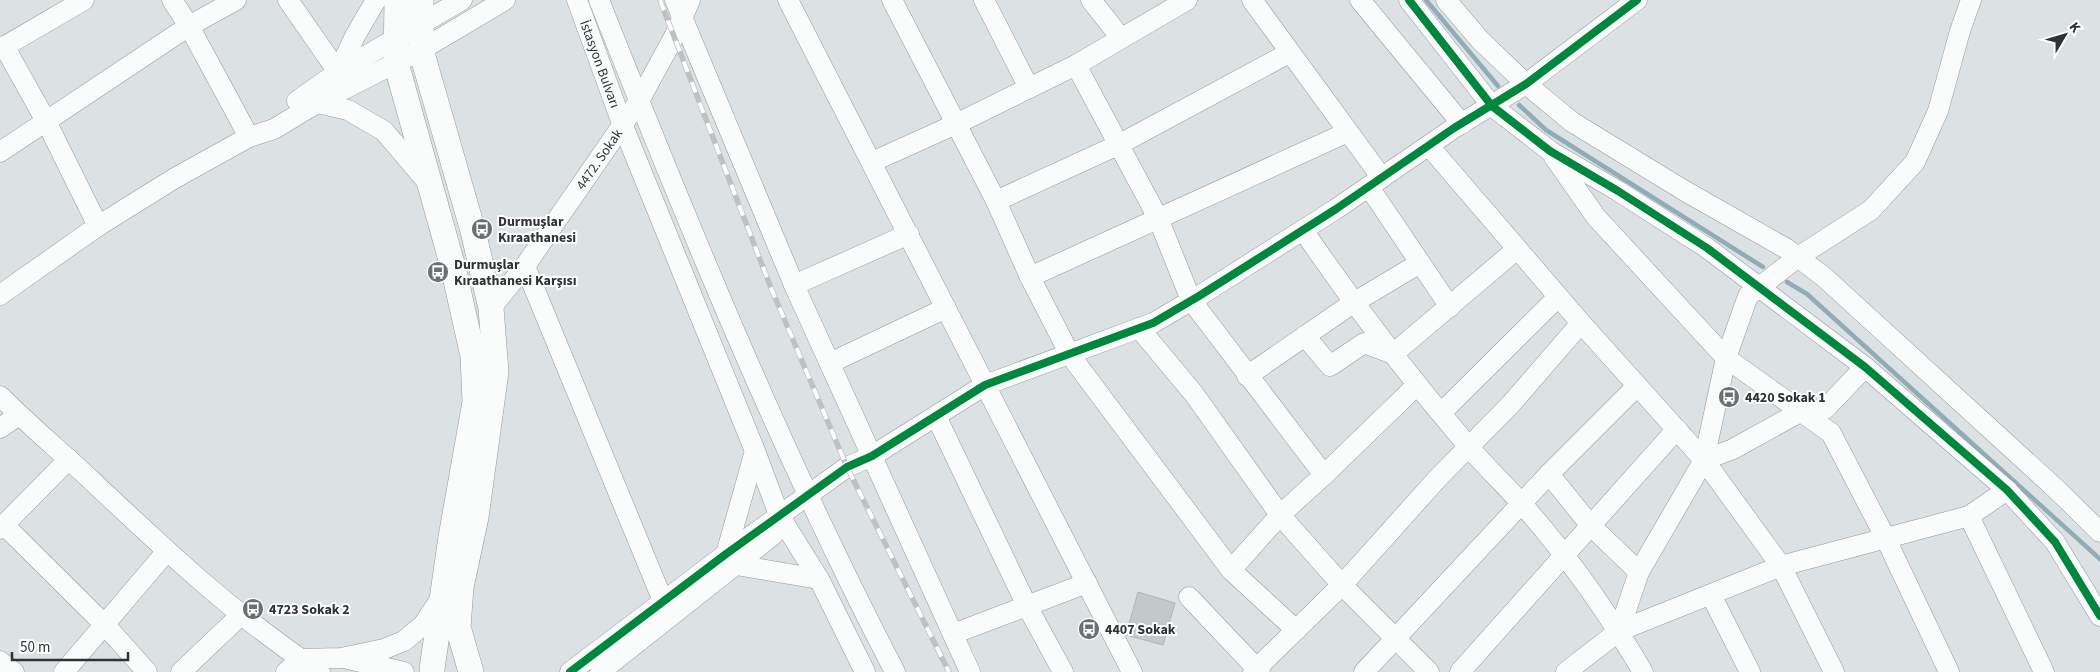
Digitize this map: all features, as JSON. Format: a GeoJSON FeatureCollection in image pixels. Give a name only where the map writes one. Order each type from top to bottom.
{"type":"FeatureCollection","features":[{"type":"Feature","properties":{"kind":"main road"},"geometry":{"type":"LineString","coordinates":[[397,0],[396,51],[452,267],[472,356],[475,402],[429,670],[443,666],[465,672]]}},
{"type":"Feature","properties":{"kind":"main road"},"geometry":{"type":"LineString","coordinates":[[421,0],[421,50],[473,231],[491,308],[496,372],[476,517],[461,587],[458,627],[472,672]]}},
{"type":"Feature","properties":{"kind":"street"},"geometry":{"type":"LineString","coordinates":[[84,0],[2,48],[46,121],[98,226]]}},
{"type":"Feature","properties":{"kind":"street"},"geometry":{"type":"LineString","coordinates":[[172,0],[189,26],[249,137]]}},
{"type":"Feature","properties":{"kind":"street"},"geometry":{"type":"LineString","coordinates":[[0,152],[189,26],[236,0]]}},
{"type":"Feature","properties":{"kind":"street"},"geometry":{"type":"LineString","coordinates":[[288,0],[338,72]]}},
{"type":"Feature","properties":{"kind":"street"},"geometry":{"type":"LineString","coordinates":[[338,72],[355,36],[376,0]]}},
{"type":"Feature","properties":{"kind":"street"},"geometry":{"type":"LineString","coordinates":[[0,295],[98,226],[175,178],[249,137],[274,130],[317,103],[396,51],[420,25],[462,0]]}},
{"type":"Feature","properties":{"kind":"street"},"geometry":{"type":"LineString","coordinates":[[249,137],[267,120],[312,92],[338,72],[396,51],[421,50],[505,0]]}},
{"type":"Feature","properties":{"kind":"street"},"geometry":{"type":"LineString","coordinates":[[571,0],[585,19]]}},
{"type":"Feature","properties":{"kind":"street","name":"İstasyon Bulvarı"},"geometry":{"type":"LineString","coordinates":[[577,0],[623,126],[782,521],[818,579],[865,672]]}},
{"type":"Feature","properties":{"kind":"street","name":"İstasyon Bulvarı"},"geometry":{"type":"LineString","coordinates":[[599,0],[774,421],[895,672]]}},
{"type":"Feature","properties":{"kind":"street"},"geometry":{"type":"LineString","coordinates":[[788,0],[1087,583],[1125,669]]}},
{"type":"Feature","properties":{"kind":"street"},"geometry":{"type":"LineString","coordinates":[[892,0],[996,201],[1030,277],[1070,355],[1231,570],[1296,630]]}},
{"type":"Feature","properties":{"kind":"street"},"geometry":{"type":"LineString","coordinates":[[984,0],[1029,88]]}},
{"type":"Feature","properties":{"kind":"street"},"geometry":{"type":"LineString","coordinates":[[1091,0],[1121,38]]}},
{"type":"Feature","properties":{"kind":"street"},"geometry":{"type":"LineString","coordinates":[[872,162],[956,124],[1076,65],[1187,0]]}},
{"type":"Feature","properties":{"kind":"street"},"geometry":{"type":"LineString","coordinates":[[1252,0],[1348,132],[1420,263],[1450,307]]}},
{"type":"Feature","properties":{"kind":"street"},"geometry":{"type":"LineString","coordinates":[[1360,0],[1462,124]]}},
{"type":"Feature","properties":{"kind":"street"},"geometry":{"type":"LineString","coordinates":[[1409,0],[1492,106],[1550,151],[1618,191],[1707,248],[1865,367],[2007,490],[2055,542],[2100,616]]}},
{"type":"Feature","properties":{"kind":"street"},"geometry":{"type":"LineString","coordinates":[[1446,0],[1480,40],[1526,84],[1572,122],[1685,191],[1787,249],[1824,277],[2054,487],[2100,532]]}},
{"type":"Feature","properties":{"kind":"street"},"geometry":{"type":"LineString","coordinates":[[600,672],[731,560],[811,499],[852,477],[872,456],[985,385],[1153,323],[1303,230],[1428,146],[1526,84],[1636,0]]}},
{"type":"Feature","properties":{"kind":"street"},"geometry":{"type":"LineString","coordinates":[[1619,631],[1639,572],[1704,460],[1726,358],[1748,296],[1798,257],[1871,210],[1916,162],[1938,110],[1960,31],[1971,0]]}},
{"type":"Feature","properties":{"kind":"street"},"geometry":{"type":"LineString","coordinates":[[683,6],[794,285],[970,672]]}},
{"type":"Feature","properties":{"kind":"street","name":"4472. Sokak"},"geometry":{"type":"LineString","coordinates":[[491,308],[524,266],[640,102],[675,35],[683,6]]}},
{"type":"Feature","properties":{"kind":"street"},"geometry":{"type":"LineString","coordinates":[[996,201],[1118,145],[1289,53]]}},
{"type":"Feature","properties":{"kind":"street"},"geometry":{"type":"LineString","coordinates":[[1076,65],[1158,218],[1191,300],[1324,475]]}},
{"type":"Feature","properties":{"kind":"street"},"geometry":{"type":"LineString","coordinates":[[317,103],[348,110],[384,131],[431,186]]}},
{"type":"Feature","properties":{"kind":"street"},"geometry":{"type":"LineString","coordinates":[[1030,277],[1348,132]]}},
{"type":"Feature","properties":{"kind":"street"},"geometry":{"type":"LineString","coordinates":[[1428,146],[1581,323],[1704,460],[1781,566],[1834,672]]}},
{"type":"Feature","properties":{"kind":"street"},"geometry":{"type":"LineString","coordinates":[[1550,151],[1596,217],[1726,358],[1830,433],[1885,537],[1949,672]]}},
{"type":"Feature","properties":{"kind":"street"},"geometry":{"type":"LineString","coordinates":[[1303,230],[1353,303],[1417,385],[1468,447],[1522,504],[1564,555],[1619,631],[1643,672]]}},
{"type":"Feature","properties":{"kind":"street"},"geometry":{"type":"LineString","coordinates":[[794,285],[909,234]]}},
{"type":"Feature","properties":{"kind":"street"},"geometry":{"type":"LineString","coordinates":[[1393,354],[1517,250]]}},
{"type":"Feature","properties":{"kind":"street"},"geometry":{"type":"LineString","coordinates":[[1247,376],[1353,303],[1420,263]]}},
{"type":"Feature","properties":{"kind":"street"},"geometry":{"type":"LineString","coordinates":[[524,266],[663,601]]}},
{"type":"Feature","properties":{"kind":"street"},"geometry":{"type":"LineString","coordinates":[[1441,413],[1558,296]]}},
{"type":"Feature","properties":{"kind":"street"},"geometry":{"type":"LineString","coordinates":[[830,363],[946,308]]}},
{"type":"Feature","properties":{"kind":"street"},"geometry":{"type":"LineString","coordinates":[[1190,597],[1257,671],[1342,585],[1437,479],[1511,404],[1581,323]]}},
{"type":"Feature","properties":{"kind":"street"},"geometry":{"type":"LineString","coordinates":[[1139,328],[1194,394],[1280,515],[1342,585],[1429,672]]}},
{"type":"Feature","properties":{"kind":"street"},"geometry":{"type":"LineString","coordinates":[[1305,336],[1330,366],[1364,343],[1393,354]]}},
{"type":"Feature","properties":{"kind":"street"},"geometry":{"type":"LineString","coordinates":[[1704,460],[1733,449],[1800,412],[1825,409],[1865,367]]}},
{"type":"Feature","properties":{"kind":"street"},"geometry":{"type":"LineString","coordinates":[[1231,570],[1280,515],[1417,385]]}},
{"type":"Feature","properties":{"kind":"street"},"geometry":{"type":"LineString","coordinates":[[1364,672],[1549,474],[1637,386]]}},
{"type":"Feature","properties":{"kind":"street"},"geometry":{"type":"LineString","coordinates":[[0,396],[167,551],[242,614],[293,666],[320,672]]}},
{"type":"Feature","properties":{"kind":"street"},"geometry":{"type":"LineString","coordinates":[[0,428],[20,415]]}},
{"type":"Feature","properties":{"kind":"street"},"geometry":{"type":"LineString","coordinates":[[936,416],[1027,606],[1063,672]]}},
{"type":"Feature","properties":{"kind":"street"},"geometry":{"type":"LineString","coordinates":[[1460,672],[1677,429]]}},
{"type":"Feature","properties":{"kind":"street"},"geometry":{"type":"LineString","coordinates":[[731,560],[755,451]]}},
{"type":"Feature","properties":{"kind":"street"},"geometry":{"type":"LineString","coordinates":[[69,459],[2,527],[105,625],[147,672]]}},
{"type":"Feature","properties":{"kind":"street"},"geometry":{"type":"LineString","coordinates":[[1549,474],[1591,526],[1639,572]]}},
{"type":"Feature","properties":{"kind":"street"},"geometry":{"type":"LineString","coordinates":[[1568,671],[1619,631],[1711,596],[1781,566],[1969,516],[2007,490]]}},
{"type":"Feature","properties":{"kind":"street"},"geometry":{"type":"LineString","coordinates":[[1969,516],[2044,672]]}},
{"type":"Feature","properties":{"kind":"street"},"geometry":{"type":"LineString","coordinates":[[64,672],[167,551]]}},
{"type":"Feature","properties":{"kind":"street"},"geometry":{"type":"LineString","coordinates":[[570,672],[663,601],[731,560],[818,579]]}},
{"type":"Feature","properties":{"kind":"street"},"geometry":{"type":"LineString","coordinates":[[953,634],[1087,583]]}},
{"type":"Feature","properties":{"kind":"street"},"geometry":{"type":"LineString","coordinates":[[1711,596],[1750,672]]}},
{"type":"Feature","properties":{"kind":"street"},"geometry":{"type":"LineString","coordinates":[[293,666],[384,649],[404,641],[423,625],[442,597]]}},
{"type":"Feature","properties":{"kind":"street"},"geometry":{"type":"LineString","coordinates":[[181,672],[242,614]]}},
{"type":"Feature","properties":{"kind":"street"},"geometry":{"type":"LineString","coordinates":[[341,658],[404,672]]}},
{"type":"Feature","properties":{"kind":"street"},"geometry":{"type":"LineString","coordinates":[[0,661],[14,672]]}},
{"type":"Feature","properties":{"kind":"building"},"geometry":{"type":"Polygon","coordinates":[[[1138,592],[1175,603],[1163,645],[1126,635],[1138,592]]]}},
{"type":"Feature","properties":{"kind":"waterway"},"geometry":{"type":"LineString","coordinates":[[1426,0],[1498,86]]}},
{"type":"Feature","properties":{"kind":"waterway"},"geometry":{"type":"LineString","coordinates":[[1519,105],[1546,130],[1763,267]]}},
{"type":"Feature","properties":{"kind":"waterway"},"geometry":{"type":"LineString","coordinates":[[1787,282],[1807,294],[2100,559]]}},
{"type":"Feature","properties":{"kind":"railway"},"geometry":{"type":"LineString","coordinates":[[660,0],[771,288],[847,467],[949,672]]}},
{"type":"Feature","properties":{"kind":"cycle path"},"geometry":{"type":"LineString","coordinates":[[1409,0],[1492,106],[1550,151],[1618,191],[1707,248],[1865,367],[2007,490],[2055,542],[2100,616]]}},
{"type":"Feature","properties":{"kind":"cycle path"},"geometry":{"type":"LineString","coordinates":[[570,672],[726,554],[847,467],[872,456],[985,385],[1153,323],[1199,296],[1336,209],[1454,128],[1526,84],[1637,0]]}},
{"type":"Feature","properties":{"kind":"place","name":"Durmuşlar Kıraathanesi"},"geometry":{"type":"Point","coordinates":[482,229]}},
{"type":"Feature","properties":{"kind":"place","name":"Durmuşlar Kıraathanesi Karşısı"},"geometry":{"type":"Point","coordinates":[438,272]}},
{"type":"Feature","properties":{"kind":"place","name":"4420 Sokak 1"},"geometry":{"type":"Point","coordinates":[1729,397]}},
{"type":"Feature","properties":{"kind":"place","name":"4723 Sokak 2"},"geometry":{"type":"Point","coordinates":[253,609]}},
{"type":"Feature","properties":{"kind":"place","name":"4407 Sokak"},"geometry":{"type":"Point","coordinates":[1089,629]}}]}
